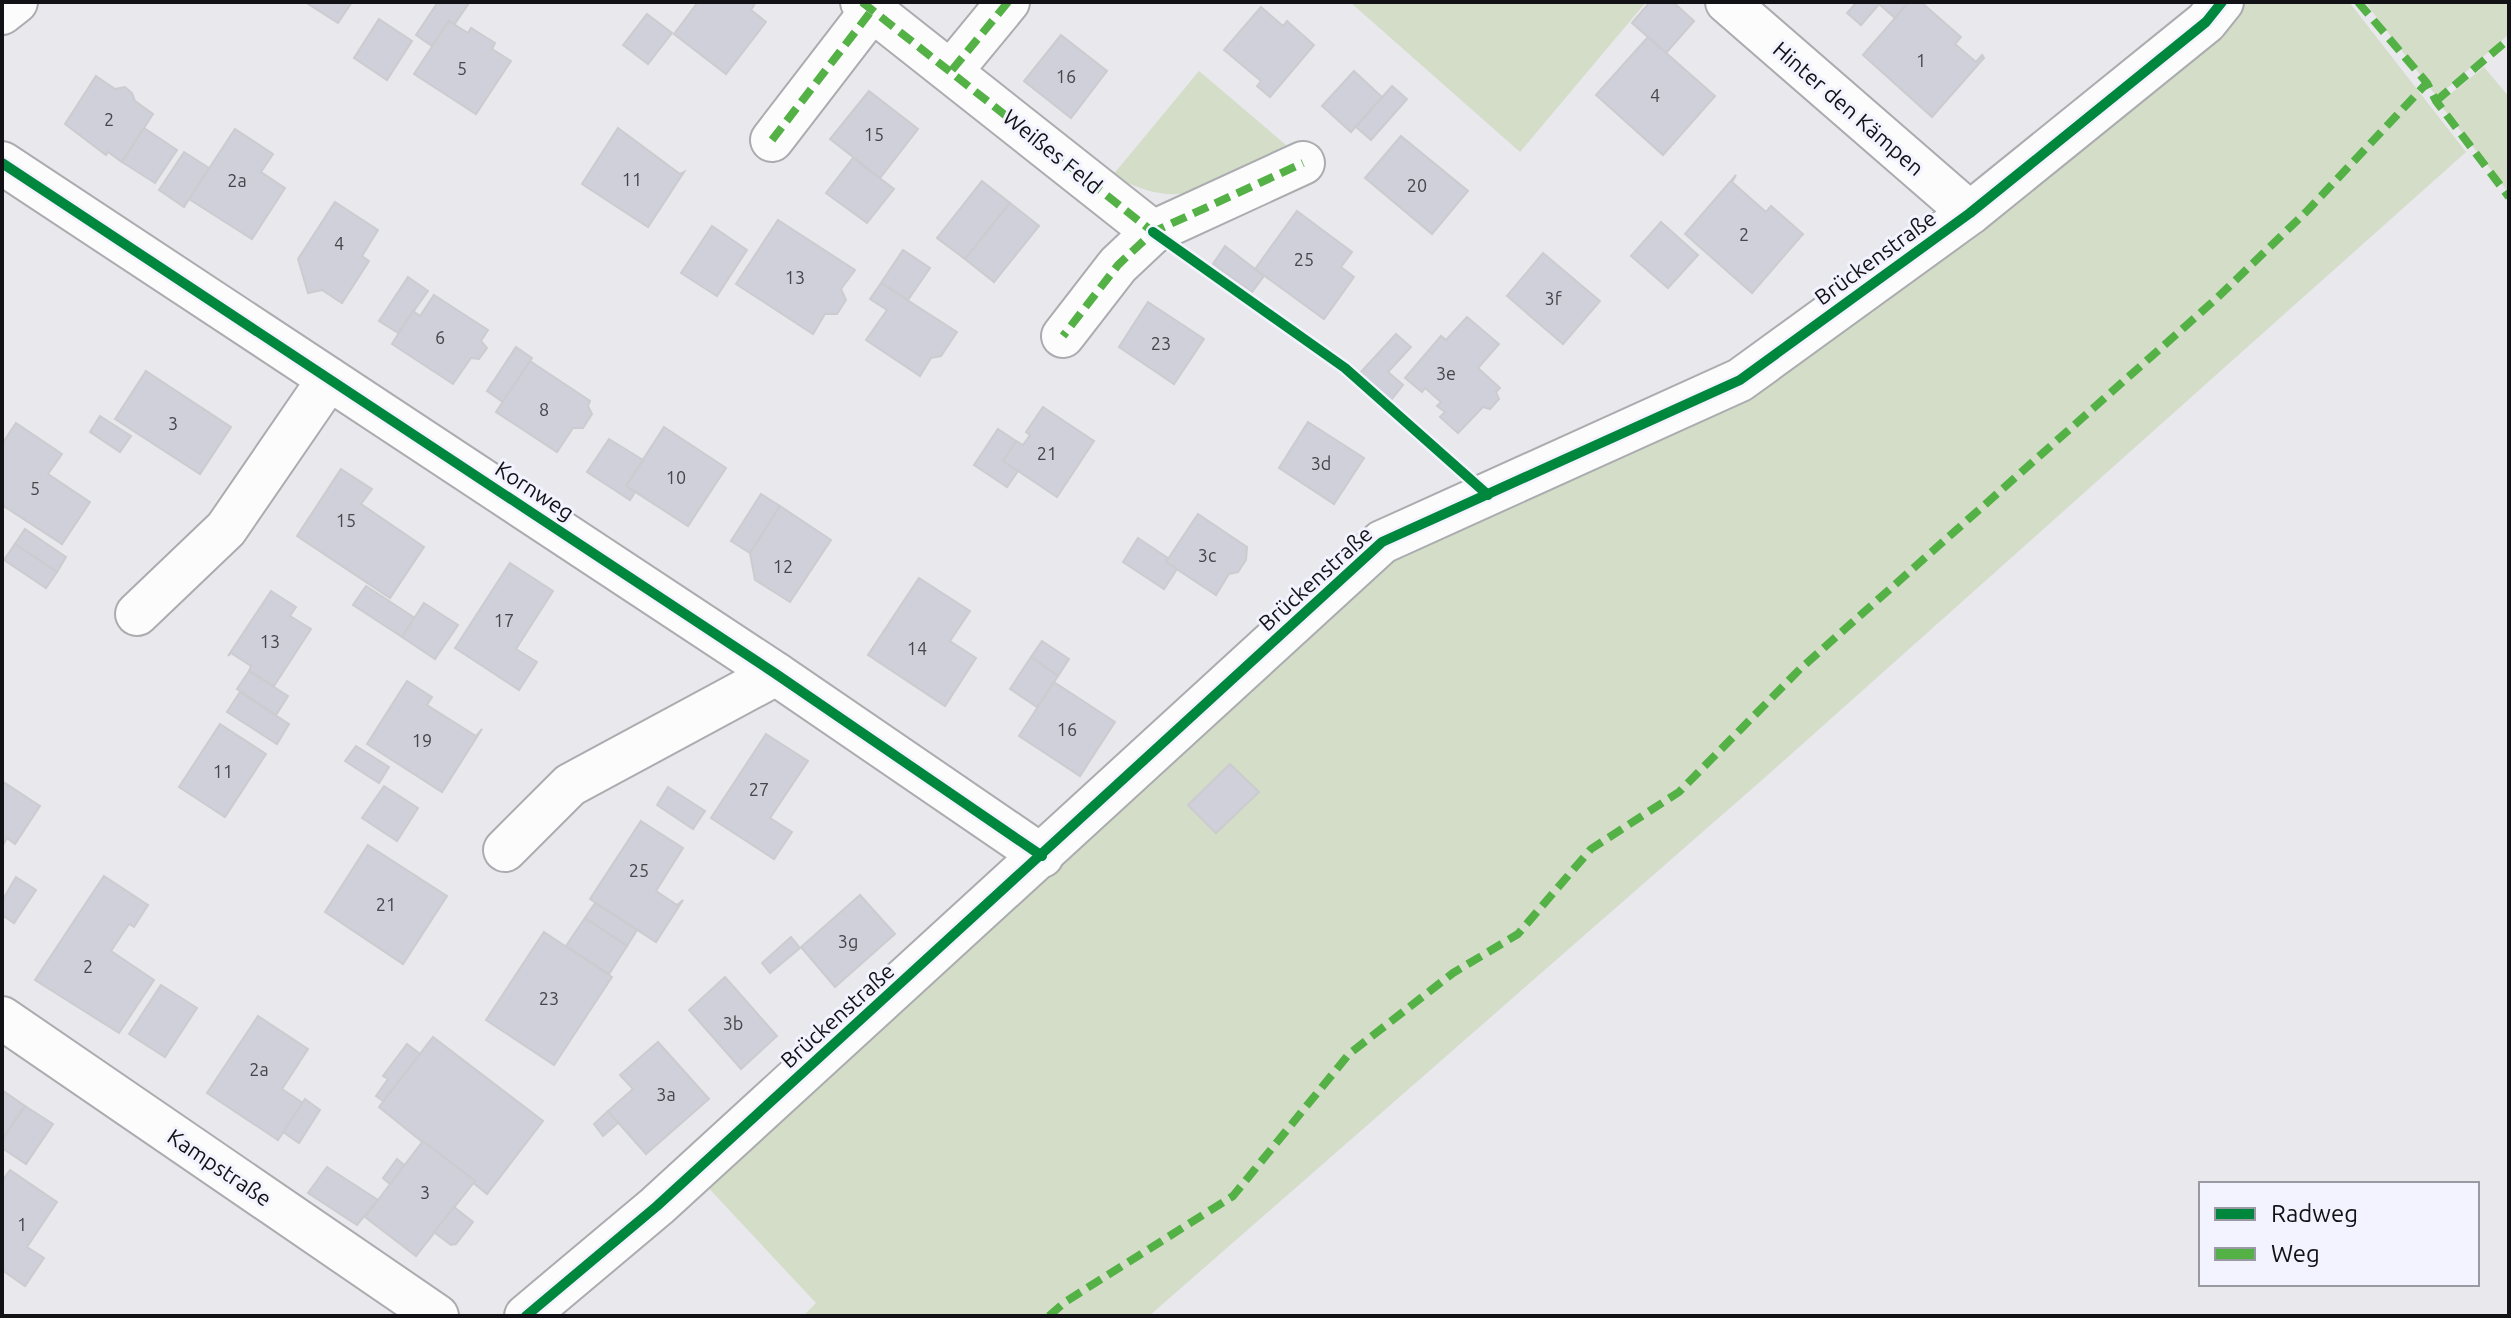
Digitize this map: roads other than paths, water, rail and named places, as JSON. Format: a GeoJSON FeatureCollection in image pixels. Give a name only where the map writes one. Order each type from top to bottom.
{"type":"FeatureCollection","features":[{"type":"Feature","properties":{"kind":"street"},"geometry":{"type":"LineString","coordinates":[[2,13],[16,2]]}},
{"type":"Feature","properties":{"kind":"street"},"geometry":{"type":"LineString","coordinates":[[952,70],[1008,2]]}},
{"type":"Feature","properties":{"kind":"street","name":"Hinter den Kämpen"},"geometry":{"type":"LineString","coordinates":[[1727,2],[1970,213]]}},
{"type":"Feature","properties":{"kind":"street","name":"Brückenstraße"},"geometry":{"type":"LineString","coordinates":[[526,1316],[657,1206],[1382,542],[1740,380],[1970,213],[2206,22],[2222,2]]}},
{"type":"Feature","properties":{"kind":"street","name":"Weißes Feld"},"geometry":{"type":"LineString","coordinates":[[772,140],[867,6],[952,70],[1153,232]]}},
{"type":"Feature","properties":{"kind":"street","name":"Kornweg"},"geometry":{"type":"LineString","coordinates":[[2,163],[776,674],[1042,856]]}},
{"type":"Feature","properties":{"kind":"street"},"geometry":{"type":"LineString","coordinates":[[1063,336],[1118,265],[1153,232],[1303,163]]}},
{"type":"Feature","properties":{"kind":"street"},"geometry":{"type":"LineString","coordinates":[[137,614],[226,529],[329,379]]}},
{"type":"Feature","properties":{"kind":"street"},"geometry":{"type":"LineString","coordinates":[[505,850],[570,785],[776,674]]}},
{"type":"Feature","properties":{"kind":"street","name":"Kampstraße"},"geometry":{"type":"LineString","coordinates":[[2,1018],[437,1316]]}}]}
